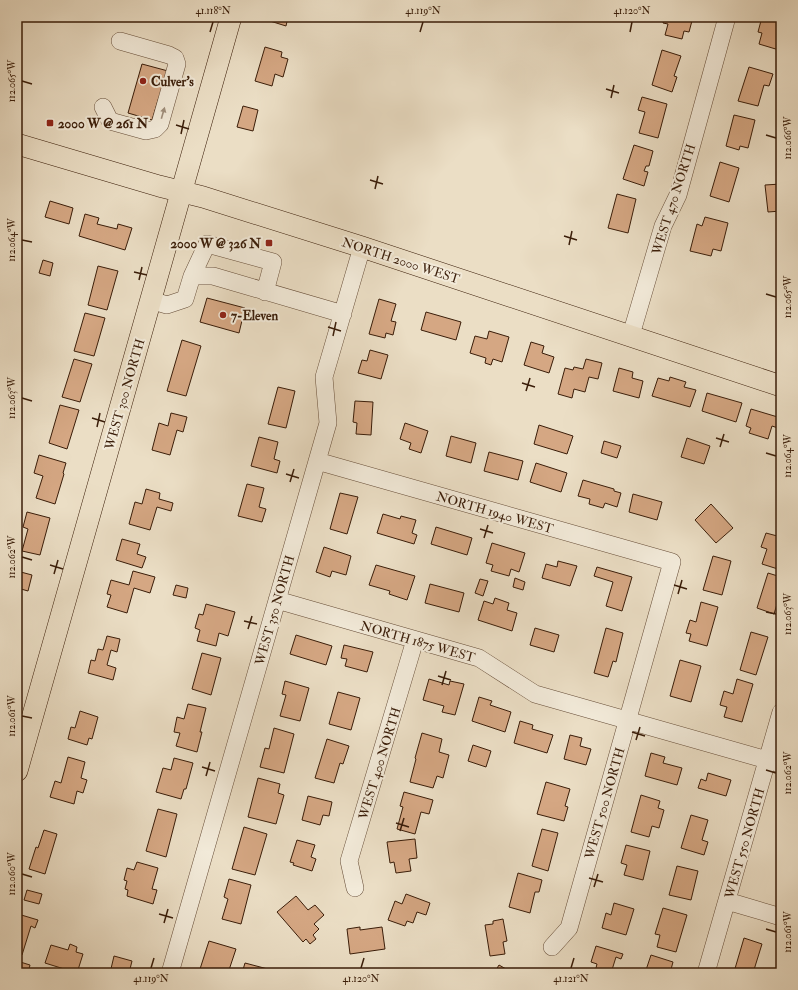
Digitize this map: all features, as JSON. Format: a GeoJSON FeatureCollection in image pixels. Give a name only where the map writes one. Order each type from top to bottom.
{"type":"FeatureCollection","features":[{"type":"Feature","properties":{"kind":"main road","name":"WEST 300 NORTH"},"geometry":{"type":"LineString","coordinates":[[17,772],[231,17]]}},
{"type":"Feature","properties":{"kind":"main road","name":"NORTH 2000 WEST"},"geometry":{"type":"LineString","coordinates":[[17,144],[203,197],[362,247],[781,386]]}},
{"type":"Feature","properties":{"kind":"street","name":"WEST 470 NORTH"},"geometry":{"type":"LineString","coordinates":[[631,335],[663,226],[678,195],[727,17]]}},
{"type":"Feature","properties":{"kind":"street"},"geometry":{"type":"LineString","coordinates":[[103,107],[110,121],[146,131],[155,129],[160,124],[177,64],[175,58],[169,55],[120,41]]}},
{"type":"Feature","properties":{"kind":"street"},"geometry":{"type":"LineString","coordinates":[[150,300],[167,305],[186,299],[192,276],[207,244],[272,262],[265,292]]}},
{"type":"Feature","properties":{"kind":"street","name":"WEST 350 NORTH"},"geometry":{"type":"LineString","coordinates":[[170,973],[328,423],[324,377],[362,247]]}},
{"type":"Feature","properties":{"kind":"street"},"geometry":{"type":"LineString","coordinates":[[192,276],[213,276],[343,314]]}},
{"type":"Feature","properties":{"kind":"street","name":"NORTH 1940 WEST"},"geometry":{"type":"LineString","coordinates":[[317,461],[672,562]]}},
{"type":"Feature","properties":{"kind":"street","name":"WEST 500 NORTH"},"geometry":{"type":"LineString","coordinates":[[552,947],[569,928],[672,562]]}},
{"type":"Feature","properties":{"kind":"street","name":"NORTH 1875 WEST"},"geometry":{"type":"LineString","coordinates":[[277,600],[479,658],[535,694],[774,762]]}},
{"type":"Feature","properties":{"kind":"street","name":"WEST 400 NORTH"},"geometry":{"type":"LineString","coordinates":[[355,888],[349,861],[415,640]]}},
{"type":"Feature","properties":{"kind":"street","name":"WEST 550 NORTH"},"geometry":{"type":"LineString","coordinates":[[706,973],[727,901],[774,762],[781,712]]}},
{"type":"Feature","properties":{"kind":"street"},"geometry":{"type":"LineString","coordinates":[[727,901],[781,916]]}},
{"type":"Feature","properties":{"kind":"building"},"geometry":{"type":"Polygon","coordinates":[[[272,17],[288,17],[286,26],[270,21],[272,17]]]}},
{"type":"Feature","properties":{"kind":"building"},"geometry":{"type":"Polygon","coordinates":[[[664,17],[693,17],[689,32],[684,31],[682,39],[665,35],[668,24],[663,23],[664,17]]]}},
{"type":"Feature","properties":{"kind":"building"},"geometry":{"type":"Polygon","coordinates":[[[762,17],[781,17],[779,22],[781,23],[781,43],[779,50],[759,44],[762,33],[758,32],[762,17]]]}},
{"type":"Feature","properties":{"kind":"building"},"geometry":{"type":"Polygon","coordinates":[[[265,47],[282,52],[281,57],[288,59],[283,77],[275,74],[272,86],[255,81],[265,47]]]}},
{"type":"Feature","properties":{"kind":"building"},"geometry":{"type":"Polygon","coordinates":[[[662,50],[681,56],[674,76],[677,77],[672,92],[652,85],[662,50]]]}},
{"type":"Feature","properties":{"kind":"building"},"geometry":{"type":"Polygon","coordinates":[[[142,64],[168,71],[165,98],[159,97],[152,120],[128,113],[142,64]]]}},
{"type":"Feature","properties":{"kind":"building"},"geometry":{"type":"Polygon","coordinates":[[[749,67],[773,74],[769,86],[764,85],[758,106],[738,101],[749,67]]]}},
{"type":"Feature","properties":{"kind":"building"},"geometry":{"type":"Polygon","coordinates":[[[642,97],[667,104],[658,138],[639,133],[645,112],[638,110],[642,97]]]}},
{"type":"Feature","properties":{"kind":"building"},"geometry":{"type":"Polygon","coordinates":[[[243,106],[258,110],[253,131],[237,127],[243,106]]]}},
{"type":"Feature","properties":{"kind":"building"},"geometry":{"type":"Polygon","coordinates":[[[734,115],[755,120],[748,148],[740,146],[739,150],[726,146],[734,115]]]}},
{"type":"Feature","properties":{"kind":"building"},"geometry":{"type":"Polygon","coordinates":[[[634,145],[653,151],[649,166],[646,166],[644,171],[648,172],[644,186],[623,179],[634,145]]]}},
{"type":"Feature","properties":{"kind":"building"},"geometry":{"type":"Polygon","coordinates":[[[720,162],[739,168],[729,202],[710,196],[720,162]]]}},
{"type":"Feature","properties":{"kind":"building"},"geometry":{"type":"Polygon","coordinates":[[[781,184],[781,211],[768,212],[765,185],[781,184]]]}},
{"type":"Feature","properties":{"kind":"building"},"geometry":{"type":"Polygon","coordinates":[[[17,192],[21,194],[17,209],[17,192]]]}},
{"type":"Feature","properties":{"kind":"building"},"geometry":{"type":"Polygon","coordinates":[[[617,194],[636,199],[628,233],[608,228],[617,194]]]}},
{"type":"Feature","properties":{"kind":"building"},"geometry":{"type":"Polygon","coordinates":[[[50,201],[73,208],[69,224],[45,217],[50,201]]]}},
{"type":"Feature","properties":{"kind":"building"},"geometry":{"type":"Polygon","coordinates":[[[85,214],[99,218],[97,224],[117,229],[118,224],[132,228],[125,250],[79,236],[85,214]]]}},
{"type":"Feature","properties":{"kind":"building"},"geometry":{"type":"Polygon","coordinates":[[[705,217],[728,223],[721,251],[713,249],[711,256],[690,251],[697,224],[702,226],[705,217]]]}},
{"type":"Feature","properties":{"kind":"building"},"geometry":{"type":"Polygon","coordinates":[[[43,260],[53,263],[50,276],[39,273],[43,260]]]}},
{"type":"Feature","properties":{"kind":"building"},"geometry":{"type":"Polygon","coordinates":[[[98,266],[118,271],[107,310],[88,305],[98,266]]]}},
{"type":"Feature","properties":{"kind":"building","name":"7-Eleven"},"geometry":{"type":"Polygon","coordinates":[[[207,298],[245,308],[239,333],[200,322],[207,298]]]}},
{"type":"Feature","properties":{"kind":"building"},"geometry":{"type":"Polygon","coordinates":[[[379,299],[396,304],[391,321],[396,322],[393,335],[386,333],[385,338],[369,334],[379,299]]]}},
{"type":"Feature","properties":{"kind":"building"},"geometry":{"type":"Polygon","coordinates":[[[426,312],[461,322],[456,340],[421,330],[426,312]]]}},
{"type":"Feature","properties":{"kind":"building"},"geometry":{"type":"Polygon","coordinates":[[[85,313],[105,318],[94,356],[74,351],[85,313]]]}},
{"type":"Feature","properties":{"kind":"building"},"geometry":{"type":"Polygon","coordinates":[[[489,331],[509,337],[502,362],[493,359],[491,365],[485,363],[486,358],[470,353],[475,336],[487,339],[489,331]]]}},
{"type":"Feature","properties":{"kind":"building"},"geometry":{"type":"Polygon","coordinates":[[[182,340],[201,346],[186,396],[167,391],[182,340]]]}},
{"type":"Feature","properties":{"kind":"building"},"geometry":{"type":"Polygon","coordinates":[[[531,342],[544,346],[542,353],[554,357],[549,373],[524,365],[531,342]]]}},
{"type":"Feature","properties":{"kind":"building"},"geometry":{"type":"Polygon","coordinates":[[[370,350],[388,355],[381,379],[358,373],[362,360],[367,361],[370,350]]]}},
{"type":"Feature","properties":{"kind":"building"},"geometry":{"type":"Polygon","coordinates":[[[74,359],[92,364],[80,402],[62,397],[74,359]]]}},
{"type":"Feature","properties":{"kind":"building"},"geometry":{"type":"Polygon","coordinates":[[[586,359],[602,363],[598,379],[589,377],[585,392],[574,389],[572,398],[558,394],[565,368],[573,370],[574,367],[583,369],[586,359]]]}},
{"type":"Feature","properties":{"kind":"building"},"geometry":{"type":"Polygon","coordinates":[[[619,368],[633,372],[632,378],[643,381],[639,398],[613,391],[619,368]]]}},
{"type":"Feature","properties":{"kind":"building"},"geometry":{"type":"Polygon","coordinates":[[[670,377],[686,382],[684,387],[696,390],[690,407],[652,396],[658,378],[669,381],[670,377]]]}},
{"type":"Feature","properties":{"kind":"building"},"geometry":{"type":"Polygon","coordinates":[[[278,387],[295,391],[286,428],[268,424],[278,387]]]}},
{"type":"Feature","properties":{"kind":"building"},"geometry":{"type":"Polygon","coordinates":[[[707,393],[742,403],[736,422],[702,411],[707,393]]]}},
{"type":"Feature","properties":{"kind":"building"},"geometry":{"type":"Polygon","coordinates":[[[355,401],[373,402],[371,435],[356,434],[357,423],[353,422],[355,401]]]}},
{"type":"Feature","properties":{"kind":"building"},"geometry":{"type":"Polygon","coordinates":[[[60,405],[79,410],[67,449],[49,443],[60,405]]]}},
{"type":"Feature","properties":{"kind":"building"},"geometry":{"type":"Polygon","coordinates":[[[751,409],[781,418],[781,429],[772,426],[768,439],[749,433],[751,428],[746,426],[751,409]]]}},
{"type":"Feature","properties":{"kind":"building"},"geometry":{"type":"Polygon","coordinates":[[[171,413],[187,417],[183,432],[177,430],[170,455],[152,450],[159,423],[168,426],[171,413]]]}},
{"type":"Feature","properties":{"kind":"building"},"geometry":{"type":"Polygon","coordinates":[[[405,423],[428,431],[421,453],[409,449],[411,443],[400,439],[405,423]]]}},
{"type":"Feature","properties":{"kind":"building"},"geometry":{"type":"Polygon","coordinates":[[[539,425],[573,436],[567,454],[534,444],[539,425]]]}},
{"type":"Feature","properties":{"kind":"building"},"geometry":{"type":"Polygon","coordinates":[[[451,436],[476,443],[471,463],[446,456],[451,436]]]}},
{"type":"Feature","properties":{"kind":"building"},"geometry":{"type":"Polygon","coordinates":[[[259,437],[278,442],[274,459],[280,461],[277,473],[251,466],[259,437]]]}},
{"type":"Feature","properties":{"kind":"building"},"geometry":{"type":"Polygon","coordinates":[[[687,438],[710,446],[704,464],[681,457],[687,438]]]}},
{"type":"Feature","properties":{"kind":"building"},"geometry":{"type":"Polygon","coordinates":[[[604,441],[621,446],[617,458],[601,453],[604,441]]]}},
{"type":"Feature","properties":{"kind":"building"},"geometry":{"type":"Polygon","coordinates":[[[489,452],[523,461],[518,480],[484,471],[489,452]]]}},
{"type":"Feature","properties":{"kind":"building"},"geometry":{"type":"Polygon","coordinates":[[[39,455],[66,463],[55,504],[36,498],[43,476],[34,473],[39,455]]]}},
{"type":"Feature","properties":{"kind":"building"},"geometry":{"type":"Polygon","coordinates":[[[536,463],[567,473],[561,492],[530,482],[536,463]]]}},
{"type":"Feature","properties":{"kind":"building"},"geometry":{"type":"Polygon","coordinates":[[[583,480],[614,489],[614,491],[621,493],[617,507],[605,503],[603,508],[589,504],[590,499],[578,496],[583,480]]]}},
{"type":"Feature","properties":{"kind":"building"},"geometry":{"type":"Polygon","coordinates":[[[247,484],[264,488],[259,507],[266,509],[262,522],[238,516],[247,484]]]}},
{"type":"Feature","properties":{"kind":"building"},"geometry":{"type":"Polygon","coordinates":[[[146,489],[160,493],[159,499],[173,503],[171,511],[157,507],[150,530],[129,524],[135,502],[142,504],[146,489]]]}},
{"type":"Feature","properties":{"kind":"building"},"geometry":{"type":"Polygon","coordinates":[[[340,493],[358,497],[347,534],[330,529],[340,493]]]}},
{"type":"Feature","properties":{"kind":"building"},"geometry":{"type":"Polygon","coordinates":[[[633,494],[662,502],[657,520],[629,512],[633,494]]]}},
{"type":"Feature","properties":{"kind":"building"},"geometry":{"type":"Polygon","coordinates":[[[711,504],[733,528],[716,543],[695,520],[711,504]]]}},
{"type":"Feature","properties":{"kind":"building"},"geometry":{"type":"Polygon","coordinates":[[[27,512],[50,518],[40,555],[22,551],[28,529],[23,527],[27,512]]]}},
{"type":"Feature","properties":{"kind":"building"},"geometry":{"type":"Polygon","coordinates":[[[383,514],[400,519],[401,516],[416,520],[412,533],[417,535],[414,544],[377,533],[383,514]]]}},
{"type":"Feature","properties":{"kind":"building"},"geometry":{"type":"Polygon","coordinates":[[[436,527],[472,538],[467,555],[431,544],[436,527]]]}},
{"type":"Feature","properties":{"kind":"building"},"geometry":{"type":"Polygon","coordinates":[[[766,533],[781,537],[781,570],[762,564],[767,549],[761,547],[766,533]]]}},
{"type":"Feature","properties":{"kind":"building"},"geometry":{"type":"Polygon","coordinates":[[[122,539],[140,544],[137,554],[146,557],[142,568],[116,560],[122,539]]]}},
{"type":"Feature","properties":{"kind":"building"},"geometry":{"type":"Polygon","coordinates":[[[492,543],[525,553],[519,572],[511,569],[509,576],[491,571],[493,565],[486,563],[492,543]]]}},
{"type":"Feature","properties":{"kind":"building"},"geometry":{"type":"Polygon","coordinates":[[[324,547],[351,556],[346,575],[332,571],[330,577],[316,572],[324,547]]]}},
{"type":"Feature","properties":{"kind":"building"},"geometry":{"type":"Polygon","coordinates":[[[713,556],[731,561],[722,595],[703,590],[713,556]]]}},
{"type":"Feature","properties":{"kind":"building"},"geometry":{"type":"Polygon","coordinates":[[[558,561],[577,566],[570,586],[542,578],[546,564],[557,567],[558,561]]]}},
{"type":"Feature","properties":{"kind":"building"},"geometry":{"type":"Polygon","coordinates":[[[376,565],[415,576],[407,600],[389,594],[390,591],[369,585],[376,565]]]}},
{"type":"Feature","properties":{"kind":"building"},"geometry":{"type":"Polygon","coordinates":[[[597,567],[632,577],[622,611],[606,606],[613,582],[594,576],[597,567]]]}},
{"type":"Feature","properties":{"kind":"building"},"geometry":{"type":"Polygon","coordinates":[[[17,571],[32,575],[28,591],[21,589],[19,597],[17,597],[17,571]]]}},
{"type":"Feature","properties":{"kind":"building"},"geometry":{"type":"Polygon","coordinates":[[[133,571],[155,577],[150,593],[134,588],[127,613],[107,607],[111,595],[107,594],[111,580],[129,585],[133,571]]]}},
{"type":"Feature","properties":{"kind":"building"},"geometry":{"type":"Polygon","coordinates":[[[768,573],[781,577],[781,591],[774,614],[757,608],[768,573]]]}},
{"type":"Feature","properties":{"kind":"building"},"geometry":{"type":"Polygon","coordinates":[[[515,578],[525,582],[523,590],[513,587],[515,578]]]}},
{"type":"Feature","properties":{"kind":"building"},"geometry":{"type":"Polygon","coordinates":[[[480,579],[488,581],[483,596],[475,593],[480,579]]]}},
{"type":"Feature","properties":{"kind":"building"},"geometry":{"type":"Polygon","coordinates":[[[430,584],[464,593],[459,612],[425,603],[430,584]]]}},
{"type":"Feature","properties":{"kind":"building"},"geometry":{"type":"Polygon","coordinates":[[[176,585],[188,588],[186,598],[173,595],[176,585]]]}},
{"type":"Feature","properties":{"kind":"building"},"geometry":{"type":"Polygon","coordinates":[[[495,598],[509,603],[507,610],[517,613],[512,631],[478,620],[484,601],[493,604],[495,598]]]}},
{"type":"Feature","properties":{"kind":"building"},"geometry":{"type":"Polygon","coordinates":[[[701,602],[718,607],[707,646],[689,641],[691,634],[686,633],[690,620],[696,622],[701,602]]]}},
{"type":"Feature","properties":{"kind":"building"},"geometry":{"type":"Polygon","coordinates":[[[206,604],[235,612],[228,636],[219,633],[216,646],[197,641],[200,630],[195,628],[199,614],[203,615],[206,604]]]}},
{"type":"Feature","properties":{"kind":"building"},"geometry":{"type":"Polygon","coordinates":[[[535,628],[559,635],[554,652],[530,645],[535,628]]]}},
{"type":"Feature","properties":{"kind":"building"},"geometry":{"type":"Polygon","coordinates":[[[606,628],[623,633],[616,662],[613,661],[608,677],[594,673],[606,628]]]}},
{"type":"Feature","properties":{"kind":"building"},"geometry":{"type":"Polygon","coordinates":[[[751,632],[768,637],[756,675],[740,670],[751,632]]]}},
{"type":"Feature","properties":{"kind":"building"},"geometry":{"type":"Polygon","coordinates":[[[296,635],[332,646],[326,665],[290,654],[296,635]]]}},
{"type":"Feature","properties":{"kind":"building"},"geometry":{"type":"Polygon","coordinates":[[[107,636],[120,639],[117,652],[111,650],[107,665],[116,668],[113,680],[88,673],[91,660],[95,661],[98,649],[103,650],[107,636]]]}},
{"type":"Feature","properties":{"kind":"building"},"geometry":{"type":"Polygon","coordinates":[[[344,645],[373,652],[367,672],[345,666],[347,659],[341,658],[344,645]]]}},
{"type":"Feature","properties":{"kind":"building"},"geometry":{"type":"Polygon","coordinates":[[[202,653],[221,658],[211,695],[192,689],[202,653]]]}},
{"type":"Feature","properties":{"kind":"building"},"geometry":{"type":"Polygon","coordinates":[[[680,660],[701,666],[691,702],[670,696],[680,660]]]}},
{"type":"Feature","properties":{"kind":"building"},"geometry":{"type":"Polygon","coordinates":[[[429,679],[449,685],[450,681],[464,684],[455,715],[442,712],[444,706],[423,700],[429,679]]]}},
{"type":"Feature","properties":{"kind":"building"},"geometry":{"type":"Polygon","coordinates":[[[737,679],[753,684],[742,722],[724,717],[727,707],[720,705],[724,691],[733,694],[737,679]]]}},
{"type":"Feature","properties":{"kind":"building"},"geometry":{"type":"Polygon","coordinates":[[[285,681],[309,688],[300,721],[280,716],[286,695],[282,694],[285,681]]]}},
{"type":"Feature","properties":{"kind":"building"},"geometry":{"type":"Polygon","coordinates":[[[338,692],[360,698],[351,730],[329,724],[338,692]]]}},
{"type":"Feature","properties":{"kind":"building"},"geometry":{"type":"Polygon","coordinates":[[[479,697],[492,701],[490,705],[511,712],[505,732],[472,721],[479,697]]]}},
{"type":"Feature","properties":{"kind":"building"},"geometry":{"type":"Polygon","coordinates":[[[188,704],[206,708],[197,752],[176,746],[180,733],[174,732],[177,717],[184,719],[188,704]]]}},
{"type":"Feature","properties":{"kind":"building"},"geometry":{"type":"Polygon","coordinates":[[[80,711],[98,717],[92,739],[89,738],[87,745],[68,739],[71,727],[75,728],[80,711]]]}},
{"type":"Feature","properties":{"kind":"building"},"geometry":{"type":"Polygon","coordinates":[[[520,721],[533,725],[532,729],[553,735],[547,753],[514,743],[520,721]]]}},
{"type":"Feature","properties":{"kind":"building"},"geometry":{"type":"Polygon","coordinates":[[[274,728],[294,734],[284,773],[260,767],[265,748],[269,749],[274,728]]]}},
{"type":"Feature","properties":{"kind":"building"},"geometry":{"type":"Polygon","coordinates":[[[422,733],[442,739],[439,752],[449,755],[443,778],[437,776],[433,788],[410,782],[422,733]]]}},
{"type":"Feature","properties":{"kind":"building"},"geometry":{"type":"Polygon","coordinates":[[[570,735],[582,738],[580,746],[591,749],[586,765],[564,759],[570,735]]]}},
{"type":"Feature","properties":{"kind":"building"},"geometry":{"type":"Polygon","coordinates":[[[327,739],[349,746],[343,764],[340,763],[334,783],[315,778],[327,739]]]}},
{"type":"Feature","properties":{"kind":"building"},"geometry":{"type":"Polygon","coordinates":[[[473,745],[491,751],[486,767],[468,761],[473,745]]]}},
{"type":"Feature","properties":{"kind":"building"},"geometry":{"type":"Polygon","coordinates":[[[651,753],[665,757],[663,763],[682,768],[677,785],[645,776],[651,753]]]}},
{"type":"Feature","properties":{"kind":"building"},"geometry":{"type":"Polygon","coordinates":[[[68,757],[85,762],[81,778],[87,780],[83,793],[77,791],[74,804],[50,797],[55,781],[61,783],[68,757]]]}},
{"type":"Feature","properties":{"kind":"building"},"geometry":{"type":"Polygon","coordinates":[[[174,758],[193,763],[186,789],[184,789],[181,799],[156,792],[163,768],[171,770],[174,758]]]}},
{"type":"Feature","properties":{"kind":"building"},"geometry":{"type":"Polygon","coordinates":[[[708,773],[731,780],[726,796],[698,788],[701,779],[706,781],[708,773]]]}},
{"type":"Feature","properties":{"kind":"building"},"geometry":{"type":"Polygon","coordinates":[[[258,778],[280,784],[278,793],[284,795],[276,824],[248,817],[258,778]]]}},
{"type":"Feature","properties":{"kind":"building"},"geometry":{"type":"Polygon","coordinates":[[[546,782],[570,789],[565,806],[568,807],[564,821],[537,814],[546,782]]]}},
{"type":"Feature","properties":{"kind":"building"},"geometry":{"type":"Polygon","coordinates":[[[404,792],[433,800],[429,814],[421,812],[415,834],[397,829],[403,807],[400,806],[404,792]]]}},
{"type":"Feature","properties":{"kind":"building"},"geometry":{"type":"Polygon","coordinates":[[[641,795],[660,801],[658,808],[664,810],[659,828],[652,826],[649,837],[631,832],[641,795]]]}},
{"type":"Feature","properties":{"kind":"building"},"geometry":{"type":"Polygon","coordinates":[[[308,796],[332,802],[329,816],[323,815],[320,825],[302,820],[308,796]]]}},
{"type":"Feature","properties":{"kind":"building"},"geometry":{"type":"Polygon","coordinates":[[[158,809],[177,814],[166,857],[146,851],[158,809]]]}},
{"type":"Feature","properties":{"kind":"building"},"geometry":{"type":"Polygon","coordinates":[[[691,815],[708,820],[702,840],[708,842],[704,855],[681,848],[691,815]]]}},
{"type":"Feature","properties":{"kind":"building"},"geometry":{"type":"Polygon","coordinates":[[[244,827],[267,834],[255,875],[232,869],[244,827]]]}},
{"type":"Feature","properties":{"kind":"building"},"geometry":{"type":"Polygon","coordinates":[[[542,829],[558,833],[548,871],[532,866],[542,829]]]}},
{"type":"Feature","properties":{"kind":"building"},"geometry":{"type":"Polygon","coordinates":[[[44,830],[57,834],[45,874],[29,869],[36,847],[38,848],[44,830]]]}},
{"type":"Feature","properties":{"kind":"building"},"geometry":{"type":"Polygon","coordinates":[[[415,839],[417,858],[409,859],[411,871],[396,873],[394,862],[390,863],[387,842],[415,839]]]}},
{"type":"Feature","properties":{"kind":"building"},"geometry":{"type":"Polygon","coordinates":[[[297,840],[315,845],[311,857],[316,859],[312,871],[293,865],[294,863],[290,862],[297,840]]]}},
{"type":"Feature","properties":{"kind":"building"},"geometry":{"type":"Polygon","coordinates":[[[626,845],[650,851],[643,880],[624,875],[627,865],[621,863],[626,845]]]}},
{"type":"Feature","properties":{"kind":"building"},"geometry":{"type":"Polygon","coordinates":[[[137,862],[158,868],[152,889],[157,890],[153,904],[127,896],[128,890],[125,889],[127,881],[124,880],[127,868],[134,870],[137,862]]]}},
{"type":"Feature","properties":{"kind":"building"},"geometry":{"type":"Polygon","coordinates":[[[677,866],[698,871],[691,900],[669,895],[677,866]]]}},
{"type":"Feature","properties":{"kind":"building"},"geometry":{"type":"Polygon","coordinates":[[[518,873],[542,880],[539,892],[535,892],[530,913],[509,907],[518,873]]]}},
{"type":"Feature","properties":{"kind":"building"},"geometry":{"type":"Polygon","coordinates":[[[229,879],[251,885],[241,924],[222,919],[228,899],[224,897],[229,879]]]}},
{"type":"Feature","properties":{"kind":"building"},"geometry":{"type":"Polygon","coordinates":[[[27,890],[42,894],[39,904],[24,900],[27,890]]]}},
{"type":"Feature","properties":{"kind":"building"},"geometry":{"type":"Polygon","coordinates":[[[406,894],[430,903],[426,915],[417,912],[413,923],[407,921],[405,926],[388,920],[395,901],[402,904],[406,894]]]}},
{"type":"Feature","properties":{"kind":"building"},"geometry":{"type":"Polygon","coordinates":[[[296,896],[308,910],[315,905],[324,915],[314,924],[319,929],[313,935],[316,939],[310,944],[306,939],[303,942],[277,912],[296,896]]]}},
{"type":"Feature","properties":{"kind":"building"},"geometry":{"type":"Polygon","coordinates":[[[614,903],[634,909],[626,935],[602,928],[606,913],[611,915],[614,903]]]}},
{"type":"Feature","properties":{"kind":"building"},"geometry":{"type":"Polygon","coordinates":[[[663,908],[687,915],[676,952],[657,947],[660,935],[655,934],[663,908]]]}},
{"type":"Feature","properties":{"kind":"building"},"geometry":{"type":"Polygon","coordinates":[[[18,914],[38,920],[35,928],[31,926],[22,955],[17,953],[18,914]]]}},
{"type":"Feature","properties":{"kind":"building"},"geometry":{"type":"Polygon","coordinates":[[[503,919],[507,941],[503,942],[505,954],[490,956],[485,925],[493,924],[493,921],[503,919]]]}},
{"type":"Feature","properties":{"kind":"building"},"geometry":{"type":"Polygon","coordinates":[[[360,927],[360,930],[382,927],[385,949],[350,954],[347,929],[360,927]]]}},
{"type":"Feature","properties":{"kind":"building"},"geometry":{"type":"Polygon","coordinates":[[[744,938],[762,944],[753,973],[734,972],[744,938]]]}},
{"type":"Feature","properties":{"kind":"building"},"geometry":{"type":"Polygon","coordinates":[[[209,941],[236,949],[228,973],[211,973],[200,969],[209,941]]]}},
{"type":"Feature","properties":{"kind":"building"},"geometry":{"type":"Polygon","coordinates":[[[70,944],[77,947],[76,952],[83,954],[77,973],[45,963],[51,945],[68,950],[70,944]]]}},
{"type":"Feature","properties":{"kind":"building"},"geometry":{"type":"Polygon","coordinates":[[[596,946],[623,954],[621,959],[616,957],[611,973],[595,972],[597,964],[591,962],[596,946]]]}},
{"type":"Feature","properties":{"kind":"building"},"geometry":{"type":"Polygon","coordinates":[[[651,955],[673,962],[670,973],[645,973],[651,955]]]}},
{"type":"Feature","properties":{"kind":"building"},"geometry":{"type":"Polygon","coordinates":[[[114,956],[132,961],[129,973],[110,973],[114,956]]]}},
{"type":"Feature","properties":{"kind":"building"},"geometry":{"type":"Polygon","coordinates":[[[781,956],[781,973],[777,973],[781,956]]]}},
{"type":"Feature","properties":{"kind":"building"},"geometry":{"type":"Polygon","coordinates":[[[17,961],[30,965],[28,973],[17,973],[17,961]]]}},
{"type":"Feature","properties":{"kind":"building"},"geometry":{"type":"Polygon","coordinates":[[[245,963],[279,972],[242,973],[245,963]]]}},
{"type":"Feature","properties":{"kind":"building"},"geometry":{"type":"Polygon","coordinates":[[[499,965],[513,973],[494,973],[499,965]]]}},
{"type":"Feature","properties":{"kind":"place","name":"Culver's"},"geometry":{"type":"Point","coordinates":[143,81]}},
{"type":"Feature","properties":{"kind":"place","name":"2000 W @ 261 N"},"geometry":{"type":"Point","coordinates":[50,123]}},
{"type":"Feature","properties":{"kind":"place","name":"2000 W @ 326 N"},"geometry":{"type":"Point","coordinates":[269,243]}},
{"type":"Feature","properties":{"kind":"place","name":"7-Eleven"},"geometry":{"type":"Point","coordinates":[223,315]}}]}
